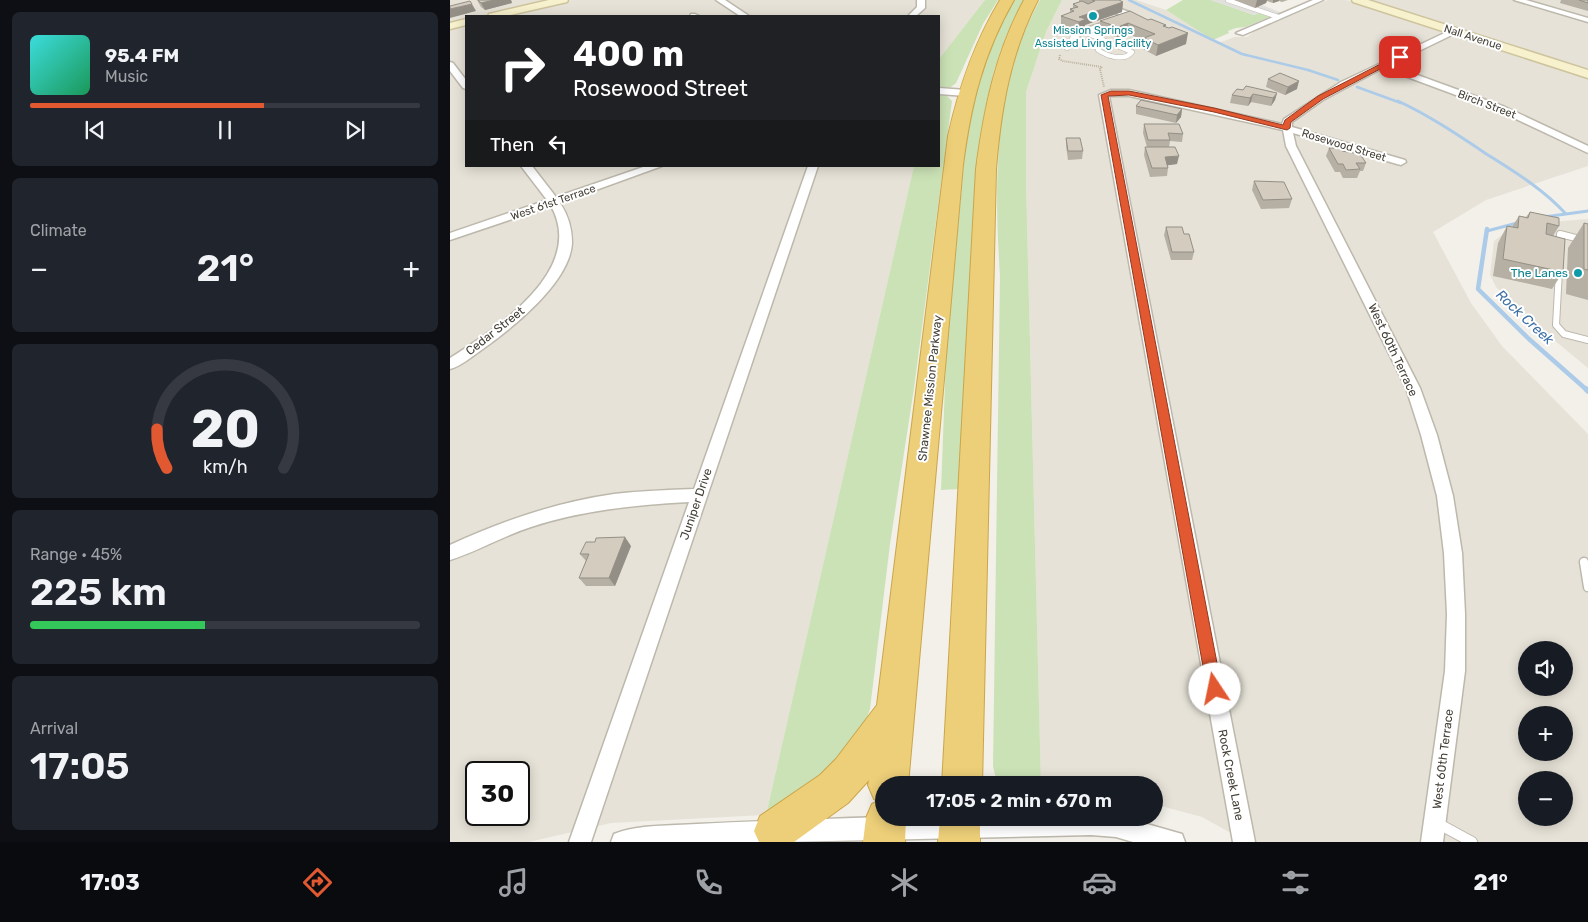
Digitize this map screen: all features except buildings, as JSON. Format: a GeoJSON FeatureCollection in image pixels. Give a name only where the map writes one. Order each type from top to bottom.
{"type":"FeatureCollection","features":[{"type":"Feature","properties":{"kind":"highway","name":"Shawnee Mission Parkway"},"geometry":{"type":"LineString","coordinates":[[889,776],[953,160],[952,92],[972,70],[993,22],[1007,0]]}},
{"type":"Feature","properties":{"kind":"highway"},"geometry":{"type":"LineString","coordinates":[[962,776],[986,169],[990,122],[1001,69],[1019,23],[1031,0]]}},
{"type":"Feature","properties":{"kind":"highway"},"geometry":{"type":"LineString","coordinates":[[776,831],[834,789],[845,778],[894,713]]}},
{"type":"Feature","properties":{"kind":"main road"},"geometry":{"type":"LineString","coordinates":[[497,15],[563,0]]}},
{"type":"Feature","properties":{"kind":"main road","name":"Nall Avenue"},"geometry":{"type":"LineString","coordinates":[[1357,0],[1588,74]]}},
{"type":"Feature","properties":{"kind":"main road"},"geometry":{"type":"LineString","coordinates":[[450,26],[465,22]]}},
{"type":"Feature","properties":{"kind":"street"},"geometry":{"type":"LineString","coordinates":[[720,0],[743,15]]}},
{"type":"Feature","properties":{"kind":"street"},"geometry":{"type":"LineString","coordinates":[[1084,32],[1126,14],[1109,7],[1109,4],[1115,0]]}},
{"type":"Feature","properties":{"kind":"street"},"geometry":{"type":"LineString","coordinates":[[1240,32],[1319,0]]}},
{"type":"Feature","properties":{"kind":"street"},"geometry":{"type":"LineString","coordinates":[[1518,0],[1588,20]]}},
{"type":"Feature","properties":{"kind":"street"},"geometry":{"type":"LineString","coordinates":[[913,15],[921,4]]}},
{"type":"Feature","properties":{"kind":"street"},"geometry":{"type":"LineString","coordinates":[[1287,128],[1287,121],[1320,98],[1382,65],[1453,31]]}},
{"type":"Feature","properties":{"kind":"street"},"geometry":{"type":"LineString","coordinates":[[450,65],[462,75]]}},
{"type":"Feature","properties":{"kind":"street","name":"Birch Street"},"geometry":{"type":"LineString","coordinates":[[1382,65],[1502,109],[1588,150]]}},
{"type":"Feature","properties":{"kind":"street","name":"Rosewood Street"},"geometry":{"type":"LineString","coordinates":[[1107,90],[1153,98],[1287,128],[1401,162]]}},
{"type":"Feature","properties":{"kind":"street","name":"Rock Creek Lane"},"geometry":{"type":"LineString","coordinates":[[1107,90],[1104,95],[1105,102],[1244,842]]}},
{"type":"Feature","properties":{"kind":"street","name":"West 60th Terrace"},"geometry":{"type":"LineString","coordinates":[[1287,128],[1291,146],[1413,388],[1429,435],[1445,496],[1453,553],[1456,614],[1455,671],[1432,842]]}},
{"type":"Feature","properties":{"kind":"street","name":"Cedar Street"},"geometry":{"type":"LineString","coordinates":[[450,364],[508,325],[533,301],[552,278],[563,254],[566,233],[562,217],[527,167]]}},
{"type":"Feature","properties":{"kind":"street","name":"West 61st Terrace"},"geometry":{"type":"LineString","coordinates":[[450,238],[654,167]]}},
{"type":"Feature","properties":{"kind":"street","name":"Juniper Drive"},"geometry":{"type":"LineString","coordinates":[[580,842],[813,167]]}},
{"type":"Feature","properties":{"kind":"street"},"geometry":{"type":"LineString","coordinates":[[450,553],[507,528],[567,510],[614,501],[699,496]]}},
{"type":"Feature","properties":{"kind":"street"},"geometry":{"type":"LineString","coordinates":[[622,842],[652,838],[776,831],[960,829],[1091,824],[1116,826],[1174,842]]}},
{"type":"Feature","properties":{"kind":"lane"},"geometry":{"type":"LineString","coordinates":[[1228,0],[1278,17]]}},
{"type":"Feature","properties":{"kind":"lane"},"geometry":{"type":"LineString","coordinates":[[1067,48],[1073,37],[1084,32],[1102,41],[1113,42],[1132,52],[1130,55],[1118,58],[1103,53],[1098,48],[1073,37]]}},
{"type":"Feature","properties":{"kind":"lane"},"geometry":{"type":"LineString","coordinates":[[1098,48],[1102,41]]}},
{"type":"Feature","properties":{"kind":"lane"},"geometry":{"type":"LineString","coordinates":[[1559,252],[1560,234],[1588,240]]}},
{"type":"Feature","properties":{"kind":"lane"},"geometry":{"type":"LineString","coordinates":[[1559,261],[1556,324],[1564,334],[1588,340]]}},
{"type":"Feature","properties":{"kind":"lane"},"geometry":{"type":"LineString","coordinates":[[1584,562],[1588,587]]}},
{"type":"Feature","properties":{"kind":"lane"},"geometry":{"type":"LineString","coordinates":[[1435,822],[1472,842]]}},
{"type":"Feature","properties":{"kind":"path"},"geometry":{"type":"LineString","coordinates":[[1060,55],[1059,59],[1063,61],[1102,67],[1108,63]]}},
{"type":"Feature","properties":{"kind":"path"},"geometry":{"type":"LineString","coordinates":[[1102,67],[1100,68],[1107,90]]}},
{"type":"Feature","properties":{"kind":"shaded area"},"geometry":{"type":"Polygon","coordinates":[[[450,0],[556,0],[489,15],[465,15],[465,21],[450,24],[450,0]]]}},
{"type":"Feature","properties":{"kind":"shaded area"},"geometry":{"type":"Polygon","coordinates":[[[572,0],[985,0],[940,58],[940,15],[506,15],[572,0]]]}},
{"type":"Feature","properties":{"kind":"shaded area"},"geometry":{"type":"Polygon","coordinates":[[[1062,0],[1136,0],[1166,10],[1218,43],[1235,37],[1247,37],[1259,28],[1328,0],[1346,0],[1588,78],[1588,166],[1486,200],[1433,232],[1471,303],[1502,346],[1588,434],[1588,842],[1247,842],[1202,817],[1163,806],[1163,776],[1041,776],[1026,182],[1026,92],[1046,32],[1062,0]]]}},
{"type":"Feature","properties":{"kind":"shaded area"},"geometry":{"type":"Polygon","coordinates":[[[1211,0],[1233,0],[1262,5],[1282,13],[1270,17],[1259,13],[1254,15],[1211,0]]]}},
{"type":"Feature","properties":{"kind":"shaded area"},"geometry":{"type":"Polygon","coordinates":[[[1365,0],[1588,0],[1588,71],[1365,0]]]}},
{"type":"Feature","properties":{"kind":"shaded area"},"geometry":{"type":"Polygon","coordinates":[[[465,25],[465,167],[914,167],[766,815],[611,823],[529,842],[450,842],[450,28],[465,25]]]}},
{"type":"Feature","properties":{"kind":"shaded area"},"geometry":{"type":"Polygon","coordinates":[[[1588,219],[1588,368],[1526,317],[1496,287],[1490,275],[1494,241],[1513,228],[1538,223],[1588,219]]]}},
{"type":"Feature","properties":{"kind":"green space"},"geometry":{"type":"Polygon","coordinates":[[[985,0],[998,0],[983,24],[956,83],[951,87],[940,87],[940,58],[985,0]]]}},
{"type":"Feature","properties":{"kind":"green space"},"geometry":{"type":"Polygon","coordinates":[[[1013,0],[1024,0],[1005,39],[992,79],[983,121],[977,164],[959,489],[941,490],[946,358],[968,120],[989,46],[1013,0]]]}},
{"type":"Feature","properties":{"kind":"green space"},"geometry":{"type":"Polygon","coordinates":[[[1040,0],[1062,0],[1046,32],[1026,92],[1026,182],[1041,776],[996,776],[993,766],[1000,276],[997,206],[998,170],[1005,100],[1013,65],[1025,32],[1040,0]]]}},
{"type":"Feature","properties":{"kind":"green space"},"geometry":{"type":"Polygon","coordinates":[[[1183,0],[1211,0],[1254,15],[1259,13],[1270,17],[1245,27],[1228,31],[1229,33],[1213,40],[1166,10],[1183,0]]]}},
{"type":"Feature","properties":{"kind":"green space"},"geometry":{"type":"Polygon","coordinates":[[[940,95],[947,96],[952,101],[914,388],[890,544],[870,709],[860,737],[848,759],[766,815],[914,167],[940,167],[940,95]]]}},
{"type":"Feature","properties":{"kind":"waterway"},"geometry":{"type":"LineString","coordinates":[[1129,0],[1242,54],[1308,70],[1338,80]]}},
{"type":"Feature","properties":{"kind":"waterway"},"geometry":{"type":"LineString","coordinates":[[1357,87],[1401,103]]}},
{"type":"Feature","properties":{"kind":"waterway"},"geometry":{"type":"LineString","coordinates":[[1398,101],[1444,126],[1518,174],[1547,196],[1565,213]]}},
{"type":"Feature","properties":{"kind":"waterway","name":"Rock Creek"},"geometry":{"type":"LineString","coordinates":[[1544,217],[1588,211]]}},
{"type":"Feature","properties":{"kind":"waterway","name":"Rock Creek"},"geometry":{"type":"LineString","coordinates":[[1487,231],[1521,222]]}},
{"type":"Feature","properties":{"kind":"waterway","name":"Rock Creek"},"geometry":{"type":"LineString","coordinates":[[1487,229],[1478,289],[1529,339],[1588,391],[1586,389]]}},
{"type":"Feature","properties":{"kind":"place","name":"Mission Springs Assisted Living Facility"},"geometry":{"type":"Point","coordinates":[1093,16]}},
{"type":"Feature","properties":{"kind":"place","name":"The Lanes"},"geometry":{"type":"Point","coordinates":[1578,273]}},
{"type":"Feature","properties":{"kind":"route"},"geometry":{"type":"LineString","coordinates":[[1215,689],[1104,95],[1129,93],[1214,110],[1287,128],[1287,121],[1320,98],[1344,84],[1400,57]]}}]}
